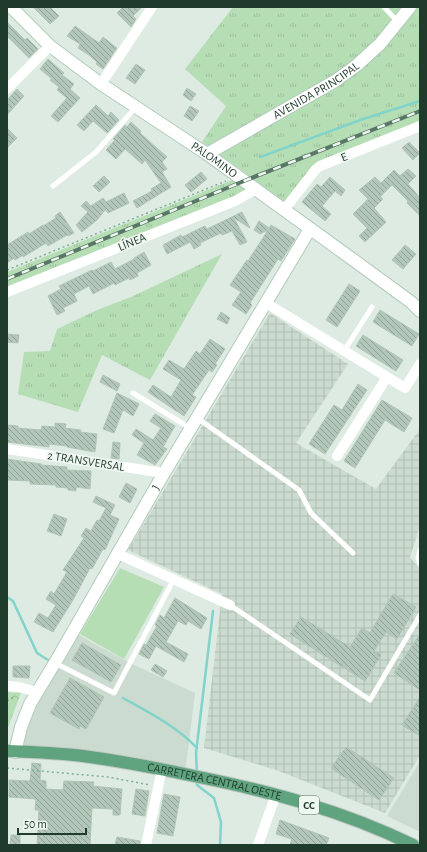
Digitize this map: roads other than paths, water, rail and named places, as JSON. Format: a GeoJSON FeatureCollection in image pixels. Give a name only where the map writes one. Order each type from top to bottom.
{"type":"FeatureCollection","features":[{"type":"Feature","properties":{"kind":"main road","name":"PALOMINO"},"geometry":{"type":"LineString","coordinates":[[11,7],[50,46],[101,84],[207,154],[411,302],[420,311]]}},
{"type":"Feature","properties":{"kind":"main road","name":"AVENIDA PRINCIPAL"},"geometry":{"type":"LineString","coordinates":[[207,154],[335,81],[357,65],[380,44],[410,7]]}},
{"type":"Feature","properties":{"kind":"main road","name":"J"},"geometry":{"type":"LineString","coordinates":[[11,752],[30,704],[164,473],[310,229]]}},
{"type":"Feature","properties":{"kind":"main road","name":"CARRETERA CENTRAL OESTE"},"geometry":{"type":"LineString","coordinates":[[11,752],[82,756],[212,779],[276,794],[345,816],[413,845]]}},
{"type":"Feature","properties":{"kind":"street"},"geometry":{"type":"LineString","coordinates":[[101,84],[152,7]]}},
{"type":"Feature","properties":{"kind":"street"},"geometry":{"type":"LineString","coordinates":[[7,89],[50,46]]}},
{"type":"Feature","properties":{"kind":"street","name":"E"},"geometry":{"type":"LineString","coordinates":[[284,210],[316,168],[420,126]]}},
{"type":"Feature","properties":{"kind":"street","name":"LÍNEA"},"geometry":{"type":"LineString","coordinates":[[7,292],[235,201],[256,189]]}},
{"type":"Feature","properties":{"kind":"street"},"geometry":{"type":"LineString","coordinates":[[266,303],[405,388],[420,364]]}},
{"type":"Feature","properties":{"kind":"street"},"geometry":{"type":"LineString","coordinates":[[338,456],[387,377]]}},
{"type":"Feature","properties":{"kind":"street","name":"2 TRANSVERSAL"},"geometry":{"type":"LineString","coordinates":[[7,449],[164,473]]}},
{"type":"Feature","properties":{"kind":"street"},"geometry":{"type":"LineString","coordinates":[[118,554],[230,605]]}},
{"type":"Feature","properties":{"kind":"street"},"geometry":{"type":"LineString","coordinates":[[7,686],[19,686],[38,692]]}},
{"type":"Feature","properties":{"kind":"street"},"geometry":{"type":"LineString","coordinates":[[146,845],[162,769]]}},
{"type":"Feature","properties":{"kind":"street"},"geometry":{"type":"LineString","coordinates":[[258,845],[276,794]]}},
{"type":"Feature","properties":{"kind":"lane"},"geometry":{"type":"LineString","coordinates":[[384,7],[398,22]]}},
{"type":"Feature","properties":{"kind":"lane"},"geometry":{"type":"LineString","coordinates":[[53,186],[96,152],[136,107]]}},
{"type":"Feature","properties":{"kind":"lane"},"geometry":{"type":"LineString","coordinates":[[344,351],[372,307]]}},
{"type":"Feature","properties":{"kind":"lane"},"geometry":{"type":"LineString","coordinates":[[133,393],[194,424],[299,490],[311,513],[353,553]]}},
{"type":"Feature","properties":{"kind":"lane"},"geometry":{"type":"LineString","coordinates":[[420,550],[418,558],[420,563]]}},
{"type":"Feature","properties":{"kind":"lane"},"geometry":{"type":"LineString","coordinates":[[55,663],[114,693],[174,579]]}},
{"type":"Feature","properties":{"kind":"lane"},"geometry":{"type":"LineString","coordinates":[[230,605],[370,700],[420,615]]}},
{"type":"Feature","properties":{"kind":"waterway"},"geometry":{"type":"LineString","coordinates":[[260,157],[366,118],[420,101]]}},
{"type":"Feature","properties":{"kind":"waterway"},"geometry":{"type":"LineString","coordinates":[[7,597],[13,601],[37,653],[48,660]]}},
{"type":"Feature","properties":{"kind":"waterway"},"geometry":{"type":"LineString","coordinates":[[197,774],[196,753],[213,611]]}},
{"type":"Feature","properties":{"kind":"waterway"},"geometry":{"type":"LineString","coordinates":[[123,698],[171,726],[197,748]]}},
{"type":"Feature","properties":{"kind":"waterway"},"geometry":{"type":"LineString","coordinates":[[197,781],[197,785],[214,798],[221,822],[220,845]]}},
{"type":"Feature","properties":{"kind":"railway"},"geometry":{"type":"LineString","coordinates":[[7,279],[244,181],[420,111]]}}]}
